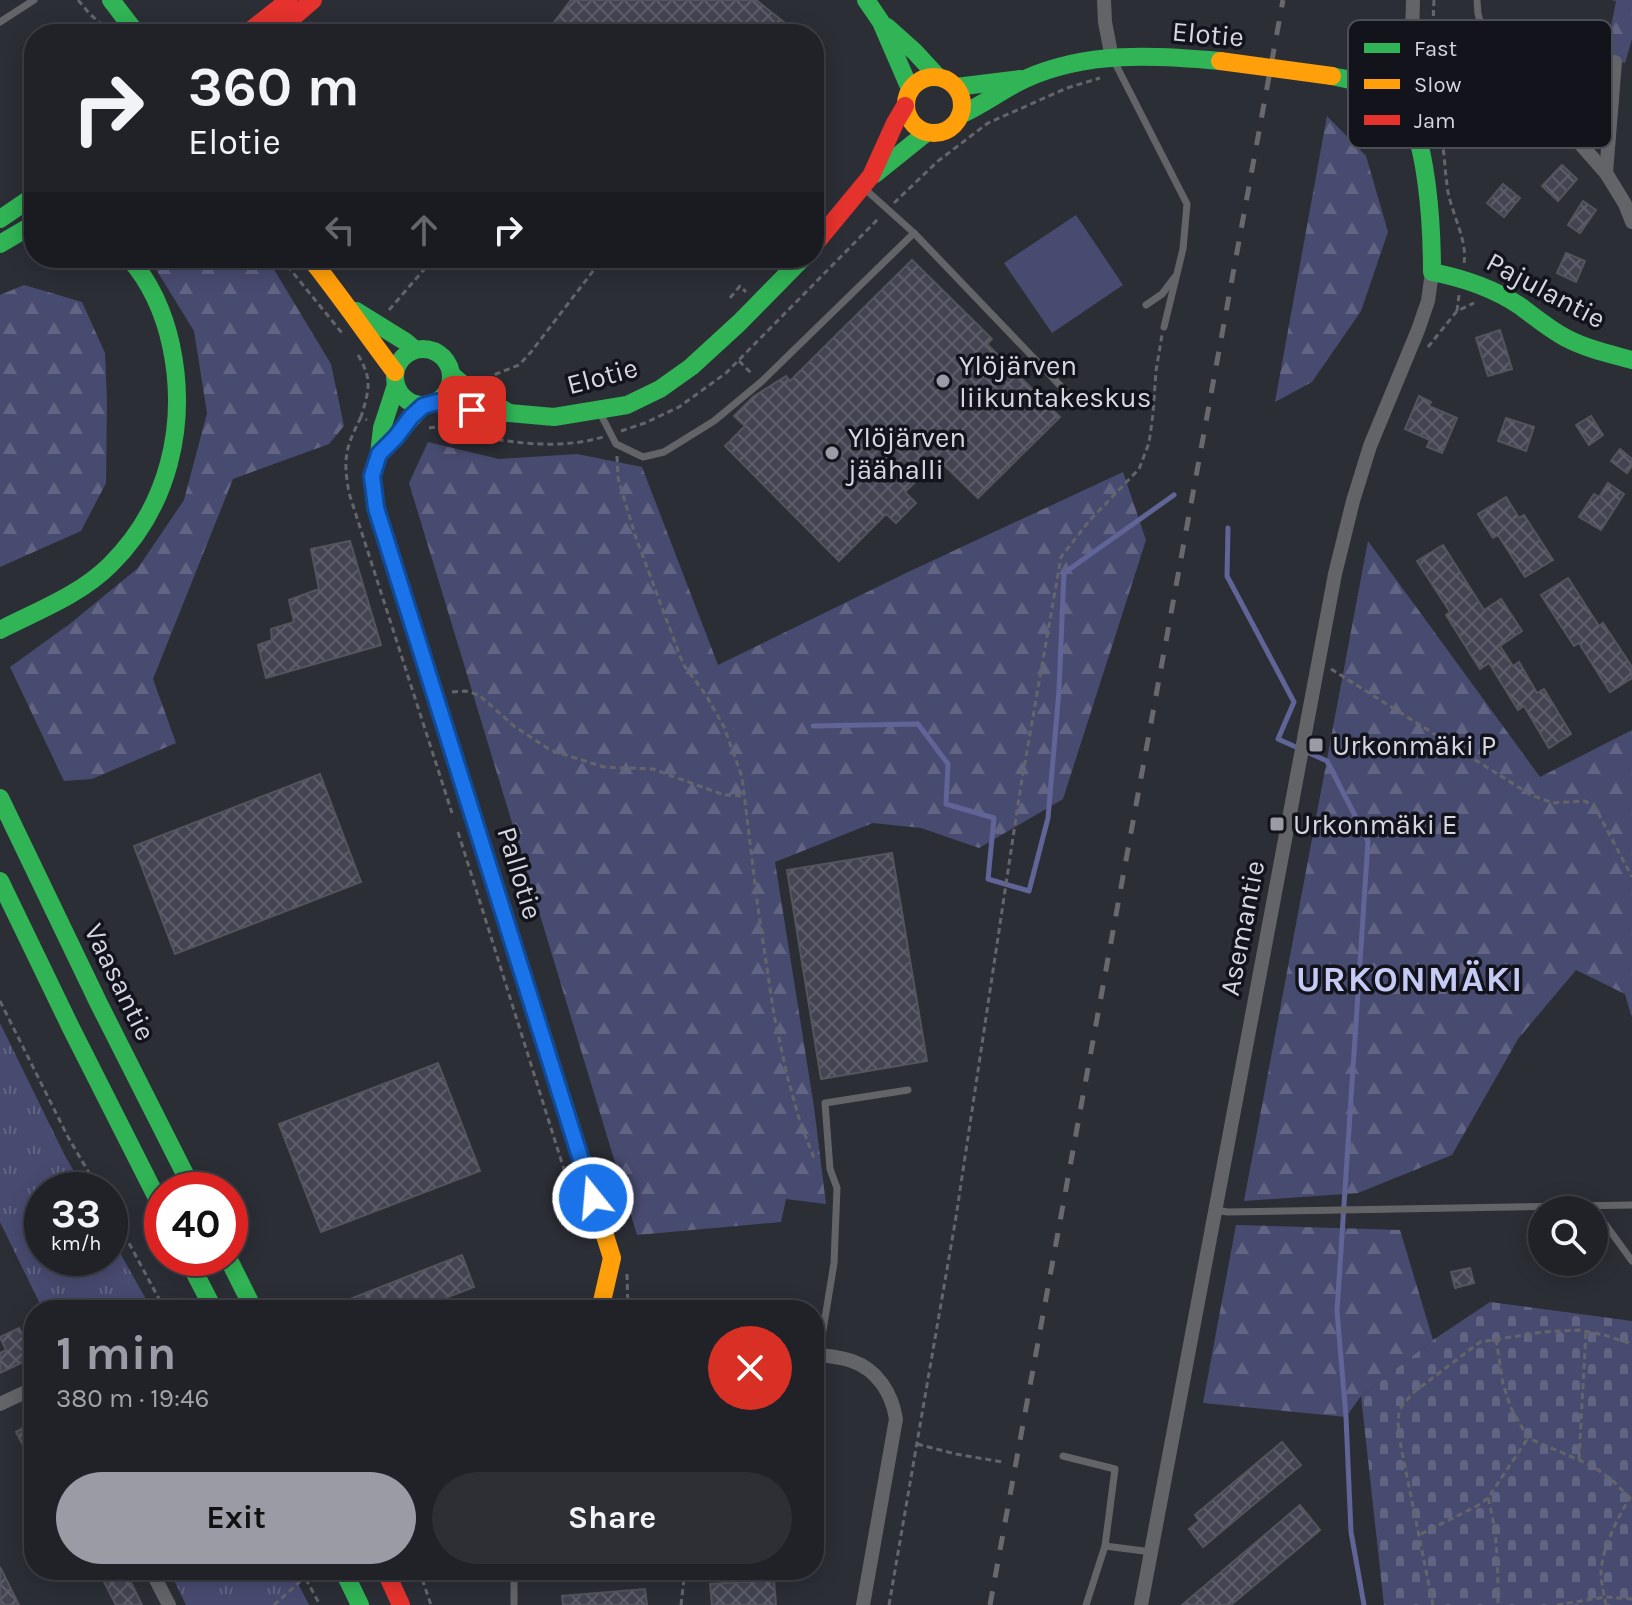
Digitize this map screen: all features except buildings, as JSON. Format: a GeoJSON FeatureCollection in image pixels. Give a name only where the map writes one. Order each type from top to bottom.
{"type":"FeatureCollection","features":[{"type":"Feature","properties":{"kind":"main road"},"geometry":{"type":"LineString","coordinates":[[111,0],[129,24]]}},
{"type":"Feature","properties":{"kind":"main road"},"geometry":{"type":"LineString","coordinates":[[259,24],[289,0]]}},
{"type":"Feature","properties":{"kind":"main road"},"geometry":{"type":"LineString","coordinates":[[285,24],[313,0]]}},
{"type":"Feature","properties":{"kind":"main road"},"geometry":{"type":"LineString","coordinates":[[866,0],[881,22],[900,62],[912,123],[926,133]]}},
{"type":"Feature","properties":{"kind":"main road"},"geometry":{"type":"LineString","coordinates":[[881,22],[938,77]]}},
{"type":"Feature","properties":{"kind":"main road","name":"Elotie"},"geometry":{"type":"LineString","coordinates":[[956,87],[1024,79],[1074,63],[1116,65],[1191,59],[1348,79]]}},
{"type":"Feature","properties":{"kind":"main road"},"geometry":{"type":"LineString","coordinates":[[824,233],[867,182],[926,133],[943,132],[956,123],[962,101],[956,87],[938,77],[928,77],[918,82],[867,182]]}},
{"type":"Feature","properties":{"kind":"main road","name":"Elotie"},"geometry":{"type":"LineString","coordinates":[[960,115],[1024,79]]}},
{"type":"Feature","properties":{"kind":"main road"},"geometry":{"type":"LineString","coordinates":[[1418,148],[1433,244],[1432,272]]}},
{"type":"Feature","properties":{"kind":"main road"},"geometry":{"type":"LineString","coordinates":[[0,219],[24,203]]}},
{"type":"Feature","properties":{"kind":"main road"},"geometry":{"type":"LineString","coordinates":[[0,244],[24,230]]}},
{"type":"Feature","properties":{"kind":"main road"},"geometry":{"type":"LineString","coordinates":[[2,629],[63,600],[108,567],[142,526],[165,478],[178,421],[176,369],[166,324],[137,268]]}},
{"type":"Feature","properties":{"kind":"main road"},"geometry":{"type":"LineString","coordinates":[[318,268],[349,307],[396,378],[401,395],[407,401],[430,404]]}},
{"type":"Feature","properties":{"kind":"main road","name":"Elotie"},"geometry":{"type":"LineString","coordinates":[[430,404],[479,412],[554,417],[627,405],[660,389],[691,367],[793,268]]}},
{"type":"Feature","properties":{"kind":"main road","name":"Pajulantie"},"geometry":{"type":"LineString","coordinates":[[1432,272],[1461,278],[1518,304],[1581,345],[1632,360]]}},
{"type":"Feature","properties":{"kind":"main road"},"geometry":{"type":"LineString","coordinates":[[365,335],[406,342],[415,350]]}},
{"type":"Feature","properties":{"kind":"main road"},"geometry":{"type":"LineString","coordinates":[[379,454],[430,404],[443,398],[449,390],[452,375],[441,355],[424,348],[400,360],[396,378]]}},
{"type":"Feature","properties":{"kind":"main road","name":"Elotie"},"geometry":{"type":"LineString","coordinates":[[452,375],[463,386],[509,413]]}},
{"type":"Feature","properties":{"kind":"main road","name":"Pallotie"},"geometry":{"type":"LineString","coordinates":[[396,378],[372,476],[376,508],[612,1258],[602,1300]]}},
{"type":"Feature","properties":{"kind":"main road","name":"Vaasantie"},"geometry":{"type":"LineString","coordinates":[[0,798],[184,1172]]}},
{"type":"Feature","properties":{"kind":"main road"},"geometry":{"type":"LineString","coordinates":[[0,881],[144,1172]]}},
{"type":"Feature","properties":{"kind":"main road"},"geometry":{"type":"LineString","coordinates":[[196,1276],[209,1300]]}},
{"type":"Feature","properties":{"kind":"main road"},"geometry":{"type":"LineString","coordinates":[[237,1276],[249,1300]]}},
{"type":"Feature","properties":{"kind":"main road"},"geometry":{"type":"LineString","coordinates":[[348,1580],[360,1605]]}},
{"type":"Feature","properties":{"kind":"main road"},"geometry":{"type":"LineString","coordinates":[[390,1580],[401,1605]]}},
{"type":"Feature","properties":{"kind":"street"},"geometry":{"type":"LineString","coordinates":[[1104,0],[1105,22],[1116,65]]}},
{"type":"Feature","properties":{"kind":"street"},"geometry":{"type":"LineString","coordinates":[[1412,20],[1413,0]]}},
{"type":"Feature","properties":{"kind":"street"},"geometry":{"type":"LineString","coordinates":[[1612,99],[1615,62]]}},
{"type":"Feature","properties":{"kind":"street"},"geometry":{"type":"LineString","coordinates":[[1584,148],[1606,173],[1632,222]]}},
{"type":"Feature","properties":{"kind":"street"},"geometry":{"type":"LineString","coordinates":[[1606,173],[1608,148]]}},
{"type":"Feature","properties":{"kind":"street","name":"Asemantie"},"geometry":{"type":"LineString","coordinates":[[1141,1605],[1335,574],[1370,446],[1418,330],[1428,301],[1432,272]]}},
{"type":"Feature","properties":{"kind":"street"},"geometry":{"type":"LineString","coordinates":[[824,1355],[852,1361],[872,1373],[894,1403],[896,1419],[863,1605]]}},
{"type":"Feature","properties":{"kind":"street"},"geometry":{"type":"LineString","coordinates":[[0,1404],[24,1393]]}},
{"type":"Feature","properties":{"kind":"street"},"geometry":{"type":"LineString","coordinates":[[156,1580],[169,1605]]}},
{"type":"Feature","properties":{"kind":"lane"},"geometry":{"type":"LineString","coordinates":[[0,22],[34,0]]}},
{"type":"Feature","properties":{"kind":"lane"},"geometry":{"type":"LineString","coordinates":[[1477,0],[1480,20]]}},
{"type":"Feature","properties":{"kind":"lane"},"geometry":{"type":"LineString","coordinates":[[1116,65],[1187,204],[1183,249],[1164,327]]}},
{"type":"Feature","properties":{"kind":"lane"},"geometry":{"type":"LineString","coordinates":[[867,182],[888,209],[1073,399]]}},
{"type":"Feature","properties":{"kind":"lane"},"geometry":{"type":"LineString","coordinates":[[599,411],[616,444],[643,457],[664,452],[714,421],[761,382],[914,233]]}},
{"type":"Feature","properties":{"kind":"lane"},"geometry":{"type":"LineString","coordinates":[[1146,305],[1162,294],[1177,275]]}},
{"type":"Feature","properties":{"kind":"lane"},"geometry":{"type":"LineString","coordinates":[[824,1317],[834,1263],[837,1188],[830,1169],[825,1103],[908,1090]]}},
{"type":"Feature","properties":{"kind":"lane"},"geometry":{"type":"LineString","coordinates":[[1608,1206],[1632,1205]]}},
{"type":"Feature","properties":{"kind":"lane"},"geometry":{"type":"LineString","coordinates":[[1215,1210],[1528,1207]]}},
{"type":"Feature","properties":{"kind":"lane"},"geometry":{"type":"LineString","coordinates":[[1608,1228],[1632,1261]]}},
{"type":"Feature","properties":{"kind":"lane"},"geometry":{"type":"LineString","coordinates":[[1063,1456],[1115,1469],[1105,1546],[1086,1605]]}},
{"type":"Feature","properties":{"kind":"lane"},"geometry":{"type":"LineString","coordinates":[[1105,1546],[1152,1552]]}},
{"type":"Feature","properties":{"kind":"lane"},"geometry":{"type":"LineString","coordinates":[[514,1580],[514,1605]]}},
{"type":"Feature","properties":{"kind":"path"},"geometry":{"type":"LineString","coordinates":[[78,0],[101,24]]}},
{"type":"Feature","properties":{"kind":"path"},"geometry":{"type":"LineString","coordinates":[[1434,0],[1434,20]]}},
{"type":"Feature","properties":{"kind":"path"},"geometry":{"type":"LineString","coordinates":[[421,429],[441,426],[503,440],[552,445],[585,443],[645,423],[679,407],[739,361],[938,161],[988,123],[1116,65]]}},
{"type":"Feature","properties":{"kind":"path"},"geometry":{"type":"LineString","coordinates":[[1442,148],[1447,189],[1464,244],[1457,311]]}},
{"type":"Feature","properties":{"kind":"path"},"geometry":{"type":"LineString","coordinates":[[289,268],[344,336]]}},
{"type":"Feature","properties":{"kind":"path"},"geometry":{"type":"LineString","coordinates":[[382,428],[361,417],[369,390],[365,335],[425,268]]}},
{"type":"Feature","properties":{"kind":"path"},"geometry":{"type":"LineString","coordinates":[[531,352],[595,268]]}},
{"type":"Feature","properties":{"kind":"path"},"geometry":{"type":"LineString","coordinates":[[889,1605],[956,1217],[1020,791],[1061,557],[1089,521],[1139,469],[1149,443],[1164,327]]}},
{"type":"Feature","properties":{"kind":"path"},"geometry":{"type":"LineString","coordinates":[[739,361],[761,382]]}},
{"type":"Feature","properties":{"kind":"path"},"geometry":{"type":"LineString","coordinates":[[616,444],[618,478],[635,535],[683,664],[724,727],[742,777],[762,939],[787,1075],[814,1158],[830,1169]]}},
{"type":"Feature","properties":{"kind":"path"},"geometry":{"type":"LineString","coordinates":[[1331,669],[1531,795],[1553,803],[1585,801],[1595,807],[1632,877]]}},
{"type":"Feature","properties":{"kind":"path"},"geometry":{"type":"LineString","coordinates":[[448,692],[465,691],[479,695],[514,726],[550,750],[604,767],[653,769],[724,795],[745,796]]}},
{"type":"Feature","properties":{"kind":"path"},"geometry":{"type":"LineString","coordinates":[[0,1001],[88,1172]]}},
{"type":"Feature","properties":{"kind":"path"},"geometry":{"type":"LineString","coordinates":[[128,1241],[160,1300]]}},
{"type":"Feature","properties":{"kind":"path"},"geometry":{"type":"LineString","coordinates":[[1433,1605],[1401,1447],[1399,1411],[1414,1392],[1480,1342],[1579,1330],[1632,1344]]}},
{"type":"Feature","properties":{"kind":"path"},"geometry":{"type":"LineString","coordinates":[[1579,1460],[1586,1331]]}},
{"type":"Feature","properties":{"kind":"path"},"geometry":{"type":"LineString","coordinates":[[1496,1339],[1503,1384],[1511,1408],[1528,1438],[1593,1466],[1631,1499],[1618,1518],[1604,1555],[1601,1572],[1606,1605]]}},
{"type":"Feature","properties":{"kind":"path"},"geometry":{"type":"LineString","coordinates":[[1420,1535],[1488,1498],[1528,1438]]}},
{"type":"Feature","properties":{"kind":"path"},"geometry":{"type":"LineString","coordinates":[[917,1444],[1002,1462]]}},
{"type":"Feature","properties":{"kind":"path"},"geometry":{"type":"LineString","coordinates":[[1488,1498],[1498,1546],[1498,1605]]}},
{"type":"Feature","properties":{"kind":"path"},"geometry":{"type":"LineString","coordinates":[[274,1605],[302,1580]]}},
{"type":"Feature","properties":{"kind":"path"},"geometry":{"type":"LineString","coordinates":[[307,1580],[320,1605]]}},
{"type":"Feature","properties":{"kind":"path"},"geometry":{"type":"LineString","coordinates":[[422,1580],[431,1605]]}},
{"type":"Feature","properties":{"kind":"path"},"geometry":{"type":"LineString","coordinates":[[681,1605],[684,1580]]}},
{"type":"Feature","properties":{"kind":"path"},"geometry":{"type":"LineString","coordinates":[[1557,1605],[1605,1597],[1632,1599]]}},
{"type":"Feature","properties":{"kind":"green space"},"geometry":{"type":"Polygon","coordinates":[[[1611,0],[1632,0],[1632,39],[1625,63],[1612,60],[1612,22],[1616,1],[1611,0]]]}},
{"type":"Feature","properties":{"kind":"green space"},"geometry":{"type":"Polygon","coordinates":[[[1327,116],[1348,138],[1348,148],[1358,148],[1366,156],[1388,232],[1361,311],[1312,382],[1275,402],[1327,116]]]}},
{"type":"Feature","properties":{"kind":"green space"},"geometry":{"type":"Polygon","coordinates":[[[1076,215],[1123,285],[1052,333],[1004,263],[1076,215]]]}},
{"type":"Feature","properties":{"kind":"green space"},"geometry":{"type":"Polygon","coordinates":[[[155,268],[273,268],[331,364],[344,426],[329,444],[233,479],[153,679],[176,743],[92,779],[64,781],[10,667],[71,623],[138,568],[184,500],[207,413],[194,331],[155,268]]]}},
{"type":"Feature","properties":{"kind":"green space"},"geometry":{"type":"Polygon","coordinates":[[[24,285],[82,302],[105,353],[106,483],[81,531],[0,567],[0,295],[24,285]]]}},
{"type":"Feature","properties":{"kind":"green space"},"geometry":{"type":"Polygon","coordinates":[[[428,442],[499,459],[577,454],[642,467],[718,665],[1123,472],[1146,540],[1063,799],[979,848],[921,828],[873,823],[775,862],[814,1107],[826,1204],[786,1199],[781,1222],[637,1235],[409,483],[428,442]]]}},
{"type":"Feature","properties":{"kind":"green space"},"geometry":{"type":"Polygon","coordinates":[[[1368,541],[1540,777],[1632,730],[1632,1018],[1625,994],[1576,970],[1518,1039],[1452,1155],[1358,1193],[1244,1201],[1368,541]]]}},
{"type":"Feature","properties":{"kind":"green space"},"geometry":{"type":"Polygon","coordinates":[[[0,1023],[74,1172],[24,1172],[24,1271],[0,1222],[0,1023]]]}},
{"type":"Feature","properties":{"kind":"green space"},"geometry":{"type":"Polygon","coordinates":[[[1236,1225],[1400,1230],[1433,1340],[1361,1396],[1346,1417],[1203,1403],[1236,1225]]]}},
{"type":"Feature","properties":{"kind":"green space"},"geometry":{"type":"Polygon","coordinates":[[[128,1267],[146,1300],[38,1300],[26,1276],[128,1276],[128,1267]]]}},
{"type":"Feature","properties":{"kind":"green space"},"geometry":{"type":"Polygon","coordinates":[[[1490,1302],[1632,1321],[1632,1605],[1384,1605],[1361,1396],[1433,1340],[1490,1302]]]}},
{"type":"Feature","properties":{"kind":"green space"},"geometry":{"type":"Polygon","coordinates":[[[174,1580],[296,1580],[309,1605],[186,1605],[174,1580]]]}},
{"type":"Feature","properties":{"kind":"waterway"},"geometry":{"type":"LineString","coordinates":[[813,726],[918,724],[948,764],[946,804],[994,818],[988,879],[1029,891],[1048,818],[1059,690],[1064,573],[1174,495]]}},
{"type":"Feature","properties":{"kind":"waterway"},"geometry":{"type":"LineString","coordinates":[[1228,528],[1227,576],[1294,702],[1278,739],[1327,761],[1368,841],[1337,1311],[1351,1532],[1364,1605]]}},
{"type":"Feature","properties":{"kind":"railway"},"geometry":{"type":"LineString","coordinates":[[990,1605],[1283,0]]}},
{"type":"Feature","properties":{"kind":"traffic: fast"},"geometry":{"type":"LineString","coordinates":[[111,0],[129,24]]}},
{"type":"Feature","properties":{"kind":"traffic: fast"},"geometry":{"type":"LineString","coordinates":[[866,0],[881,22],[910,89]]}},
{"type":"Feature","properties":{"kind":"traffic: fast"},"geometry":{"type":"LineString","coordinates":[[887,27],[938,77]]}},
{"type":"Feature","properties":{"kind":"traffic: fast"},"geometry":{"type":"LineString","coordinates":[[960,115],[1025,79],[1048,70],[1096,59],[1171,57],[1220,61]]}},
{"type":"Feature","properties":{"kind":"traffic: fast"},"geometry":{"type":"LineString","coordinates":[[1332,76],[1348,80]]}},
{"type":"Feature","properties":{"kind":"traffic: fast"},"geometry":{"type":"LineString","coordinates":[[956,87],[1020,79]]}},
{"type":"Feature","properties":{"kind":"traffic: fast"},"geometry":{"type":"LineString","coordinates":[[875,174],[926,133]]}},
{"type":"Feature","properties":{"kind":"traffic: fast"},"geometry":{"type":"LineString","coordinates":[[1420,148],[1427,184],[1432,272],[1488,289],[1520,306],[1566,338],[1632,360]]}},
{"type":"Feature","properties":{"kind":"traffic: fast"},"geometry":{"type":"LineString","coordinates":[[0,219],[24,203]]}},
{"type":"Feature","properties":{"kind":"traffic: fast"},"geometry":{"type":"LineString","coordinates":[[0,244],[24,230]]}},
{"type":"Feature","properties":{"kind":"traffic: fast"},"geometry":{"type":"LineString","coordinates":[[0,630],[58,602],[98,576],[130,542],[160,491],[175,434],[176,375],[165,321],[150,288],[136,268]]}},
{"type":"Feature","properties":{"kind":"traffic: fast"},"geometry":{"type":"LineString","coordinates":[[437,402],[491,414],[554,417],[627,405],[660,389],[691,367],[793,268]]}},
{"type":"Feature","properties":{"kind":"traffic: fast"},"geometry":{"type":"LineString","coordinates":[[356,311],[415,350]]}},
{"type":"Feature","properties":{"kind":"traffic: fast"},"geometry":{"type":"LineString","coordinates":[[423,349],[443,357],[451,377],[443,397],[423,405],[403,397],[395,377],[403,357],[423,349]]}},
{"type":"Feature","properties":{"kind":"traffic: fast"},"geometry":{"type":"LineString","coordinates":[[452,375],[509,413]]}},
{"type":"Feature","properties":{"kind":"traffic: fast"},"geometry":{"type":"LineString","coordinates":[[396,385],[382,428],[372,476],[376,508],[568,1117]]}},
{"type":"Feature","properties":{"kind":"traffic: fast"},"geometry":{"type":"LineString","coordinates":[[379,454],[423,406]]}},
{"type":"Feature","properties":{"kind":"traffic: fast"},"geometry":{"type":"LineString","coordinates":[[0,798],[184,1172]]}},
{"type":"Feature","properties":{"kind":"traffic: fast"},"geometry":{"type":"LineString","coordinates":[[0,881],[144,1172]]}},
{"type":"Feature","properties":{"kind":"traffic: fast"},"geometry":{"type":"LineString","coordinates":[[196,1276],[209,1300]]}},
{"type":"Feature","properties":{"kind":"traffic: fast"},"geometry":{"type":"LineString","coordinates":[[237,1276],[249,1300]]}},
{"type":"Feature","properties":{"kind":"traffic: fast"},"geometry":{"type":"LineString","coordinates":[[348,1580],[360,1605]]}},
{"type":"Feature","properties":{"kind":"traffic: slow"},"geometry":{"type":"LineString","coordinates":[[1220,61],[1332,76]]}},
{"type":"Feature","properties":{"kind":"traffic: slow"},"geometry":{"type":"LineString","coordinates":[[934,77],[954,85],[962,105],[954,125],[934,133],[914,125],[906,105],[914,85],[934,77]]}},
{"type":"Feature","properties":{"kind":"traffic: slow"},"geometry":{"type":"LineString","coordinates":[[318,268],[395,372]]}},
{"type":"Feature","properties":{"kind":"traffic: slow"},"geometry":{"type":"LineString","coordinates":[[568,1117],[612,1258],[602,1300]]}},
{"type":"Feature","properties":{"kind":"traffic: jam"},"geometry":{"type":"LineString","coordinates":[[259,24],[289,0]]}},
{"type":"Feature","properties":{"kind":"traffic: jam"},"geometry":{"type":"LineString","coordinates":[[285,24],[313,0]]}},
{"type":"Feature","properties":{"kind":"traffic: jam"},"geometry":{"type":"LineString","coordinates":[[824,233],[871,176],[905,106]]}},
{"type":"Feature","properties":{"kind":"traffic: jam"},"geometry":{"type":"LineString","coordinates":[[390,1580],[401,1605]]}},
{"type":"Feature","properties":{"kind":"place","name":"Ylöjärven liikuntakeskus"},"geometry":{"type":"Point","coordinates":[943,381]}},
{"type":"Feature","properties":{"kind":"place","name":"Ylöjärven jäähalli"},"geometry":{"type":"Point","coordinates":[832,453]}},
{"type":"Feature","properties":{"kind":"place","name":"Urkonmäki P"},"geometry":{"type":"Point","coordinates":[1316,745]}},
{"type":"Feature","properties":{"kind":"place","name":"Urkonmäki E"},"geometry":{"type":"Point","coordinates":[1277,824]}},
{"type":"Feature","properties":{"kind":"district","name":"URKONMÄKI"},"geometry":{"type":"Point","coordinates":[1410,979]}},
{"type":"Feature","properties":{"kind":"route"},"geometry":{"type":"LineString","coordinates":[[472,410],[437,402],[423,406],[411,417],[379,454],[372,476],[376,508],[593,1198]]}}]}
